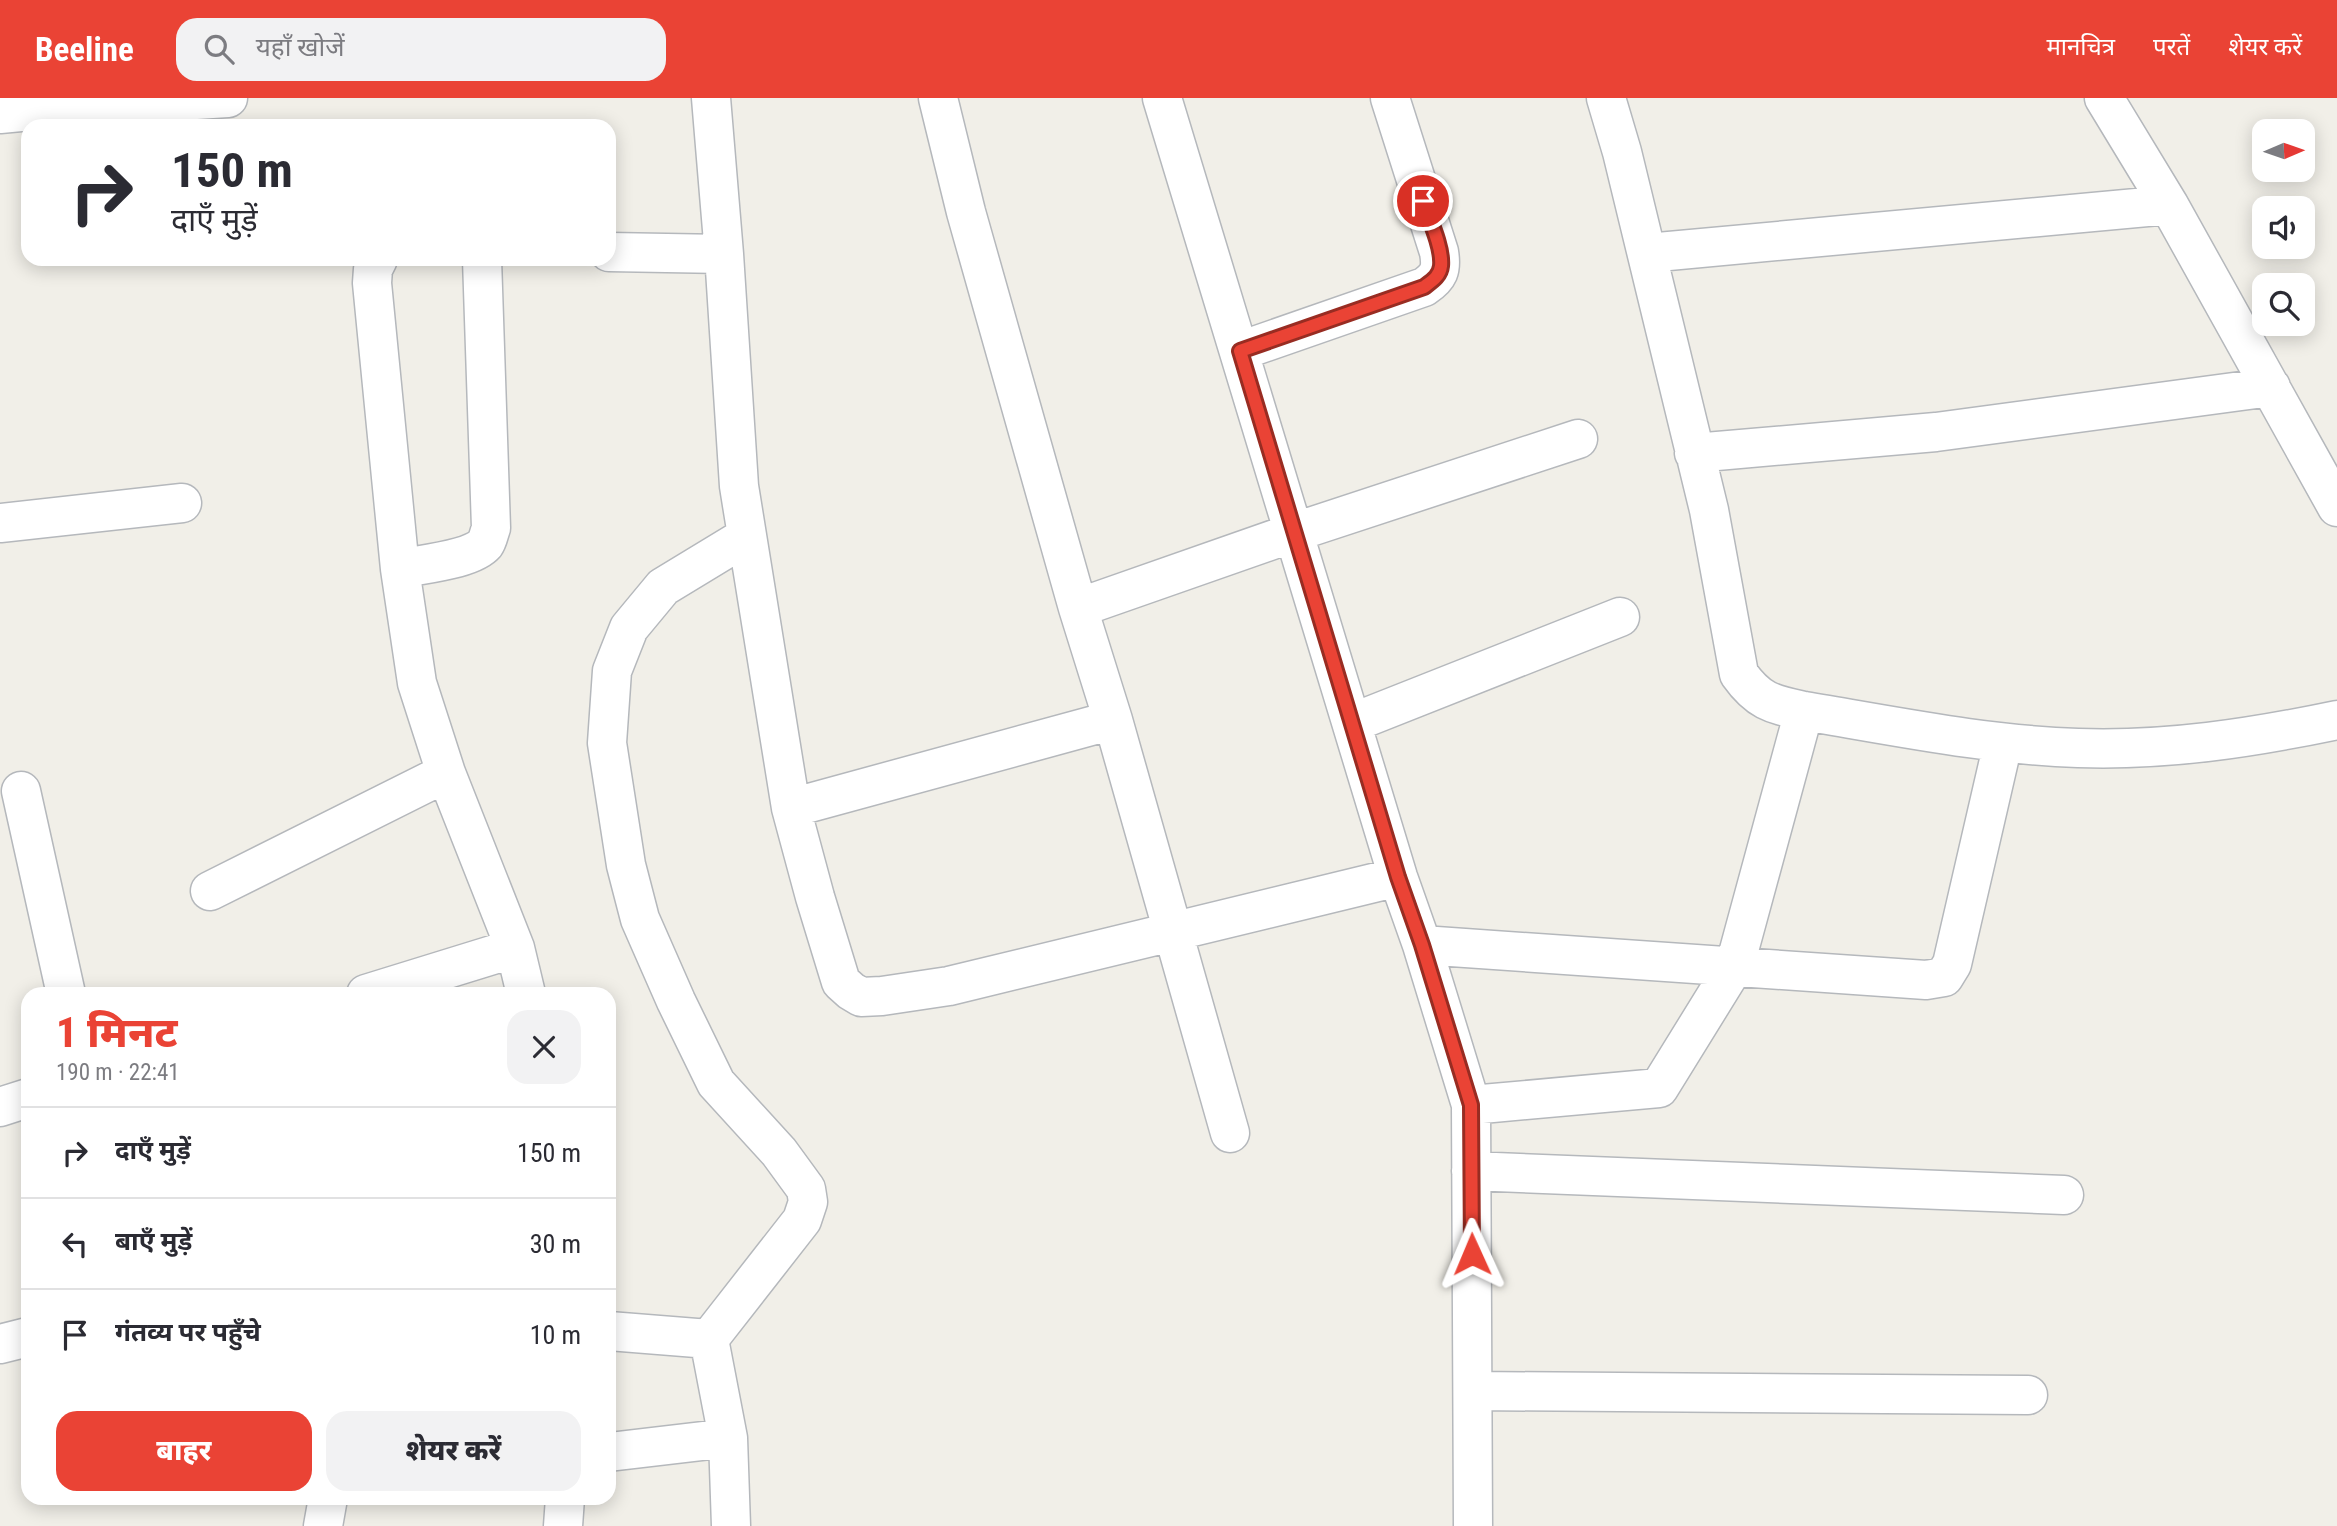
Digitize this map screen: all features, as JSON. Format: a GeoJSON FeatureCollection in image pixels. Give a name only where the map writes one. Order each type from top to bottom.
{"type":"FeatureCollection","features":[{"type":"Feature","properties":{"kind":"street"},"geometry":{"type":"LineString","coordinates":[[0,114],[52,108],[228,98]]}},
{"type":"Feature","properties":{"kind":"street"},"geometry":{"type":"LineString","coordinates":[[711,98],[739,486],[791,807],[841,982],[861,997],[949,986],[1398,877]]}},
{"type":"Feature","properties":{"kind":"street"},"geometry":{"type":"LineString","coordinates":[[938,98],[967,212],[1078,608],[1113,720],[1230,1133]]}},
{"type":"Feature","properties":{"kind":"street"},"geometry":{"type":"LineString","coordinates":[[1162,98],[1398,877],[1422,945],[1471,1105],[1473,1526]]}},
{"type":"Feature","properties":{"kind":"street"},"geometry":{"type":"LineString","coordinates":[[1240,351],[1424,287],[1436,279],[1441,268],[1440,252],[1390,98]]}},
{"type":"Feature","properties":{"kind":"street"},"geometry":{"type":"LineString","coordinates":[[1606,98],[1622,152],[1709,510],[1739,674],[1752,692],[1774,704],[1804,711],[2003,743],[2079,748],[2172,747],[2260,736],[2337,720]]}},
{"type":"Feature","properties":{"kind":"street"},"geometry":{"type":"LineString","coordinates":[[2104,98],[2169,205],[2337,507]]}},
{"type":"Feature","properties":{"kind":"street"},"geometry":{"type":"LineString","coordinates":[[1647,253],[2169,205]]}},
{"type":"Feature","properties":{"kind":"street"},"geometry":{"type":"LineString","coordinates":[[616,252],[724,254]]}},
{"type":"Feature","properties":{"kind":"street"},"geometry":{"type":"LineString","coordinates":[[375,266],[372,283],[400,569],[417,684],[446,773],[515,948],[524,987]]}},
{"type":"Feature","properties":{"kind":"street"},"geometry":{"type":"LineString","coordinates":[[400,569],[462,556],[476,550],[486,543],[491,528],[482,266]]}},
{"type":"Feature","properties":{"kind":"street"},"geometry":{"type":"LineString","coordinates":[[1694,453],[1936,432],[2271,387]]}},
{"type":"Feature","properties":{"kind":"street"},"geometry":{"type":"LineString","coordinates":[[1078,608],[1294,532],[1578,439]]}},
{"type":"Feature","properties":{"kind":"street"},"geometry":{"type":"LineString","coordinates":[[1,512],[182,503]]}},
{"type":"Feature","properties":{"kind":"street"},"geometry":{"type":"LineString","coordinates":[[731,1526],[728,1438],[709,1339],[802,1220],[808,1202],[806,1189],[779,1152],[716,1083],[671,989],[640,919],[626,865],[607,743],[612,671],[629,628],[663,587],[747,536]]}},
{"type":"Feature","properties":{"kind":"street"},"geometry":{"type":"LineString","coordinates":[[1352,723],[1620,617]]}},
{"type":"Feature","properties":{"kind":"street"},"geometry":{"type":"LineString","coordinates":[[1471,1105],[1659,1088],[1735,965],[1804,711]]}},
{"type":"Feature","properties":{"kind":"street"},"geometry":{"type":"LineString","coordinates":[[791,807],[1113,720]]}},
{"type":"Feature","properties":{"kind":"street"},"geometry":{"type":"LineString","coordinates":[[1422,945],[1735,965],[1926,981],[1944,977],[1952,964],[2003,743]]}},
{"type":"Feature","properties":{"kind":"street"},"geometry":{"type":"LineString","coordinates":[[210,891],[446,773]]}},
{"type":"Feature","properties":{"kind":"street"},"geometry":{"type":"LineString","coordinates":[[20,791],[64,987]]}},
{"type":"Feature","properties":{"kind":"street"},"geometry":{"type":"LineString","coordinates":[[389,987],[515,948]]}},
{"type":"Feature","properties":{"kind":"street"},"geometry":{"type":"LineString","coordinates":[[0,1107],[21,1100]]}},
{"type":"Feature","properties":{"kind":"street"},"geometry":{"type":"LineString","coordinates":[[1471,1171],[2064,1195]]}},
{"type":"Feature","properties":{"kind":"street"},"geometry":{"type":"LineString","coordinates":[[616,1332],[709,1339]]}},
{"type":"Feature","properties":{"kind":"street"},"geometry":{"type":"LineString","coordinates":[[0,1344],[21,1339]]}},
{"type":"Feature","properties":{"kind":"street"},"geometry":{"type":"LineString","coordinates":[[1473,1391],[2028,1395]]}},
{"type":"Feature","properties":{"kind":"street"},"geometry":{"type":"LineString","coordinates":[[616,1451],[728,1438]]}},
{"type":"Feature","properties":{"kind":"street"},"geometry":{"type":"LineString","coordinates":[[323,1526],[327,1505]]}},
{"type":"Feature","properties":{"kind":"street"},"geometry":{"type":"LineString","coordinates":[[563,1526],[564,1505]]}},
{"type":"Feature","properties":{"kind":"route"},"geometry":{"type":"LineString","coordinates":[[1423,201],[1440,252],[1441,268],[1436,279],[1424,287],[1240,351],[1398,877],[1422,945],[1471,1105],[1472,1254]]}}]}
